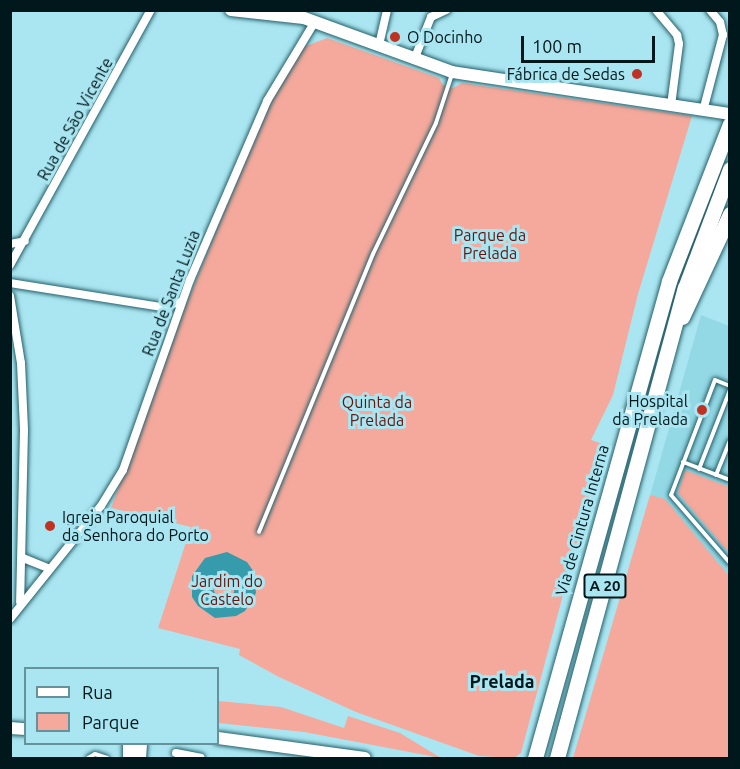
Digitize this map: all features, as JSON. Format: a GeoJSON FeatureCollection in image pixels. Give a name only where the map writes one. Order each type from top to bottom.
{"type":"FeatureCollection","features":[{"type":"Feature","properties":{"kind":"highway","name":"Via de Cintura Interna"},"geometry":{"type":"LineString","coordinates":[[535,759],[666,290],[728,128]]}},
{"type":"Feature","properties":{"kind":"highway","name":"A 20"},"geometry":{"type":"LineString","coordinates":[[557,759],[672,334],[692,267],[729,169]]}},
{"type":"Feature","properties":{"kind":"highway"},"geometry":{"type":"LineString","coordinates":[[672,334],[695,295],[729,214]]}},
{"type":"Feature","properties":{"kind":"main road"},"geometry":{"type":"LineString","coordinates":[[231,10],[308,17],[414,60],[452,72],[729,114]]}},
{"type":"Feature","properties":{"kind":"main road"},"geometry":{"type":"LineString","coordinates":[[219,738],[365,759]]}},
{"type":"Feature","properties":{"kind":"street","name":"Rua de São Vicente"},"geometry":{"type":"LineString","coordinates":[[10,265],[151,10]]}},
{"type":"Feature","properties":{"kind":"street"},"geometry":{"type":"LineString","coordinates":[[379,45],[387,10]]}},
{"type":"Feature","properties":{"kind":"street"},"geometry":{"type":"LineString","coordinates":[[414,60],[431,17],[446,10]]}},
{"type":"Feature","properties":{"kind":"street"},"geometry":{"type":"LineString","coordinates":[[656,10],[677,35],[679,44],[671,106]]}},
{"type":"Feature","properties":{"kind":"street"},"geometry":{"type":"LineString","coordinates":[[702,111],[723,34],[720,22],[710,10]]}},
{"type":"Feature","properties":{"kind":"street","name":"Rua de Santa Luzia"},"geometry":{"type":"LineString","coordinates":[[10,619],[48,568],[101,506],[123,470],[181,302],[267,101],[308,17]]}},
{"type":"Feature","properties":{"kind":"street"},"geometry":{"type":"LineString","coordinates":[[10,244],[25,241]]}},
{"type":"Feature","properties":{"kind":"street"},"geometry":{"type":"LineString","coordinates":[[10,282],[162,307],[181,302]]}},
{"type":"Feature","properties":{"kind":"street"},"geometry":{"type":"LineString","coordinates":[[11,298],[21,363],[22,563],[20,603]]}},
{"type":"Feature","properties":{"kind":"street"},"geometry":{"type":"LineString","coordinates":[[10,568],[22,563],[48,568]]}},
{"type":"Feature","properties":{"kind":"street"},"geometry":{"type":"LineString","coordinates":[[176,753],[201,759]]}},
{"type":"Feature","properties":{"kind":"lane"},"geometry":{"type":"LineString","coordinates":[[259,532],[373,254],[436,123],[452,72]]}},
{"type":"Feature","properties":{"kind":"lane"},"geometry":{"type":"LineString","coordinates":[[729,386],[715,380],[670,495],[729,563]]}},
{"type":"Feature","properties":{"kind":"lane"},"geometry":{"type":"LineString","coordinates":[[699,469],[729,390]]}},
{"type":"Feature","properties":{"kind":"lane"},"geometry":{"type":"LineString","coordinates":[[716,475],[729,441]]}},
{"type":"Feature","properties":{"kind":"lane"},"geometry":{"type":"LineString","coordinates":[[683,462],[729,480]]}},
{"type":"Feature","properties":{"kind":"lane"},"geometry":{"type":"LineString","coordinates":[[88,759],[95,754],[107,759]]}},
{"type":"Feature","properties":{"kind":"shaded area","name":"Hospital da Prelada"},"geometry":{"type":"Polygon","coordinates":[[[701,315],[729,326],[729,660],[611,634],[701,315]]]}},
{"type":"Feature","properties":{"kind":"shaded area"},"geometry":{"type":"Polygon","coordinates":[[[227,552],[247,562],[254,572],[256,593],[245,611],[236,616],[215,618],[198,606],[192,597],[192,576],[205,558],[227,552]],[[221,573],[212,586],[215,593],[226,597],[233,594],[237,583],[229,574],[221,573]]]}},
{"type":"Feature","properties":{"kind":"green space","name":"Quinta da Prelada"},"geometry":{"type":"Polygon","coordinates":[[[327,38],[439,78],[443,85],[453,88],[462,83],[692,116],[638,294],[613,395],[591,440],[603,444],[602,450],[607,454],[605,461],[598,463],[521,753],[514,758],[479,756],[356,712],[279,677],[239,655],[240,649],[158,628],[191,527],[111,508],[183,312],[268,104],[298,49],[327,38]]]}},
{"type":"Feature","properties":{"kind":"green space"},"geometry":{"type":"Polygon","coordinates":[[[685,470],[729,487],[729,553],[678,493],[685,470]]]}},
{"type":"Feature","properties":{"kind":"green space"},"geometry":{"type":"Polygon","coordinates":[[[650,495],[665,499],[729,576],[729,758],[573,758],[650,495]]]}},
{"type":"Feature","properties":{"kind":"green space"},"geometry":{"type":"Polygon","coordinates":[[[219,701],[281,707],[344,728],[348,716],[400,733],[441,758],[304,732],[219,723],[219,701]]]}},
{"type":"Feature","properties":{"kind":"place","name":"O Docinho"},"geometry":{"type":"Point","coordinates":[395,37]}},
{"type":"Feature","properties":{"kind":"place","name":"Fábrica de Sedas"},"geometry":{"type":"Point","coordinates":[637,74]}},
{"type":"Feature","properties":{"kind":"place","name":"Hospital da Prelada"},"geometry":{"type":"Point","coordinates":[702,410]}},
{"type":"Feature","properties":{"kind":"place","name":"Igreja Paroquial da Senhora do Porto"},"geometry":{"type":"Point","coordinates":[50,526]}},
{"type":"Feature","properties":{"kind":"district","name":"Prelada"},"geometry":{"type":"Point","coordinates":[502,681]}},
{"type":"Feature","properties":{"kind":"park label","name":"Parque da Prelada"},"geometry":{"type":"Point","coordinates":[490,244]}},
{"type":"Feature","properties":{"kind":"park label","name":"Jardim do Castelo"},"geometry":{"type":"Point","coordinates":[227,590]}}]}
